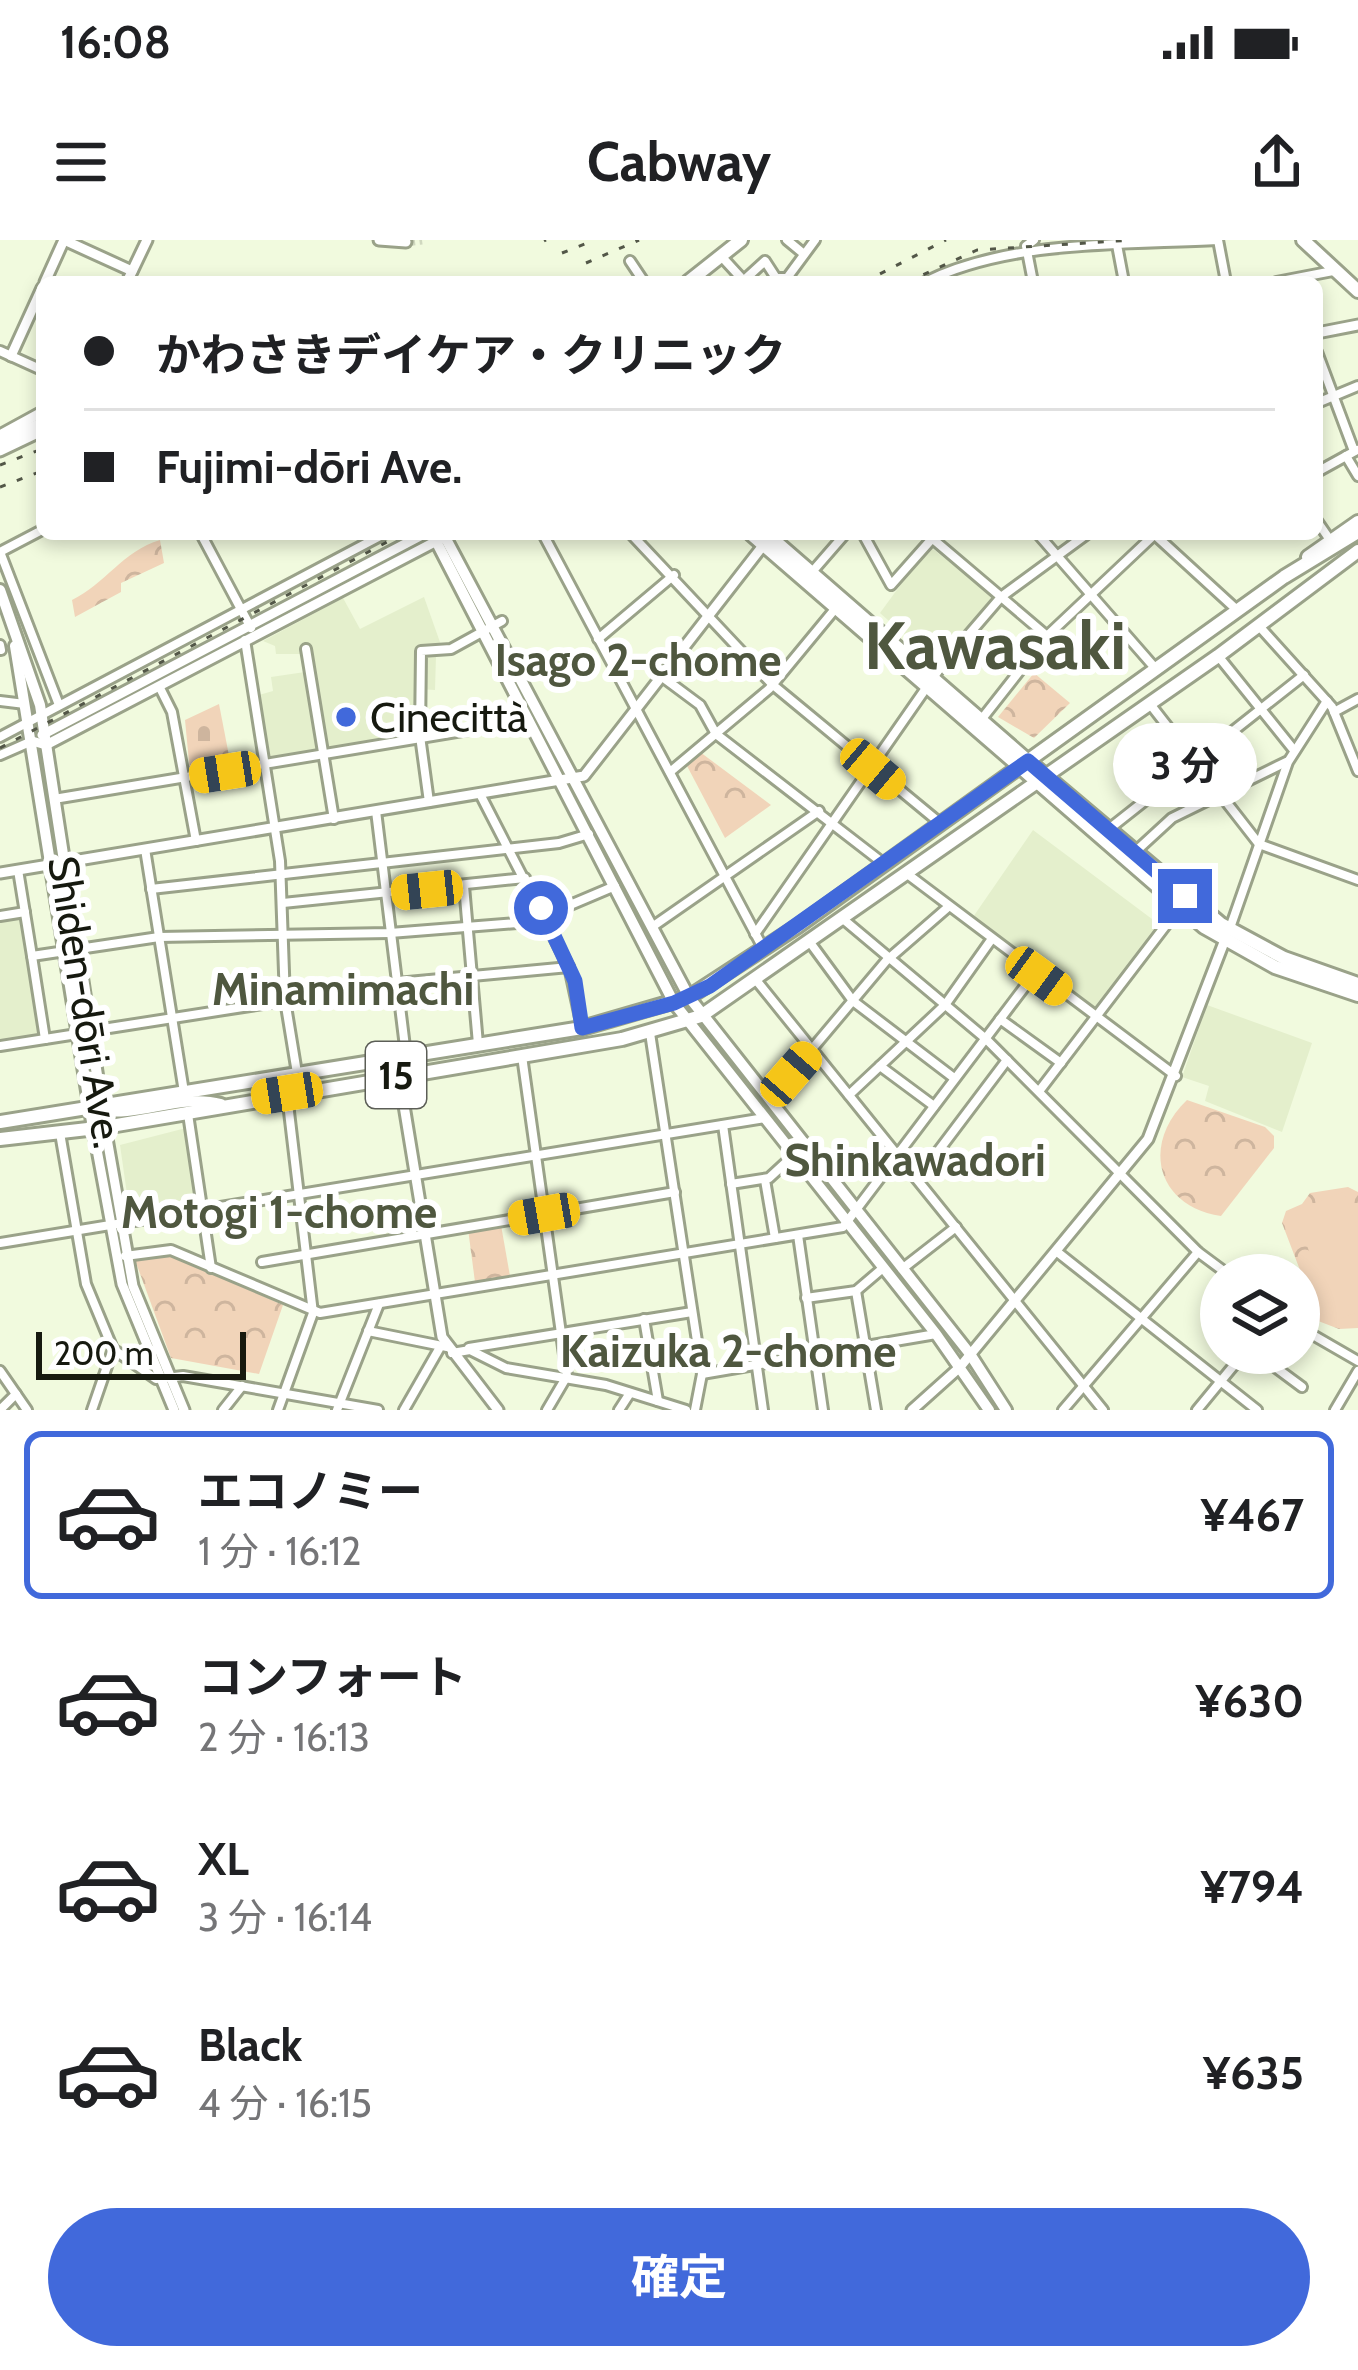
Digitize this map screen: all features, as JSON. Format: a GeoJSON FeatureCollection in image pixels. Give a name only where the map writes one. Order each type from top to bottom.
{"type":"FeatureCollection","features":[{"type":"Feature","properties":{"kind":"main road"},"geometry":{"type":"LineString","coordinates":[[696,276],[741,240]]}},
{"type":"Feature","properties":{"kind":"main road"},"geometry":{"type":"LineString","coordinates":[[1303,240],[1358,290]]}},
{"type":"Feature","properties":{"kind":"main road"},"geometry":{"type":"LineString","coordinates":[[1284,577],[1358,522]]}},
{"type":"Feature","properties":{"kind":"main road","name":"15"},"geometry":{"type":"LineString","coordinates":[[0,1122],[582,1028],[689,998],[764,950],[1284,577],[1358,532]]}},
{"type":"Feature","properties":{"kind":"main road"},"geometry":{"type":"LineString","coordinates":[[440,540],[493,626],[689,998],[902,1269],[988,1410]]}},
{"type":"Feature","properties":{"kind":"main road"},"geometry":{"type":"LineString","coordinates":[[771,540],[835,609],[860,624]]}},
{"type":"Feature","properties":{"kind":"main road"},"geometry":{"type":"LineString","coordinates":[[772,540],[812,572],[860,624],[1024,764]]}},
{"type":"Feature","properties":{"kind":"main road","name":"15"},"geometry":{"type":"LineString","coordinates":[[1299,598],[1358,550]]}},
{"type":"Feature","properties":{"kind":"main road","name":"15"},"geometry":{"type":"LineString","coordinates":[[0,1139],[99,1128],[522,1056],[687,1022],[757,980],[904,872],[1358,561]]}},
{"type":"Feature","properties":{"kind":"main road","name":"Shiden-dōri Ave."},"geometry":{"type":"LineString","coordinates":[[0,590],[43,729],[54,799],[57,863]]}},
{"type":"Feature","properties":{"kind":"main road"},"geometry":{"type":"LineString","coordinates":[[1242,607],[1259,626]]}},
{"type":"Feature","properties":{"kind":"main road"},"geometry":{"type":"LineString","coordinates":[[1242,607],[1246,634]]}},
{"type":"Feature","properties":{"kind":"main road","name":"Shiden-dōri Ave."},"geometry":{"type":"LineString","coordinates":[[0,608],[17,651],[26,704],[43,729]]}},
{"type":"Feature","properties":{"kind":"main road"},"geometry":{"type":"LineString","coordinates":[[493,626],[530,719],[573,779],[589,834],[674,1003],[887,1273],[970,1354],[1006,1410]]}},
{"type":"Feature","properties":{"kind":"main road"},"geometry":{"type":"LineString","coordinates":[[1180,651],[1176,668],[1198,670]]}},
{"type":"Feature","properties":{"kind":"main road"},"geometry":{"type":"LineString","coordinates":[[929,683],[981,720],[1179,908],[1275,967],[1351,993]]}},
{"type":"Feature","properties":{"kind":"main road","name":"Shiden-dōri Ave."},"geometry":{"type":"LineString","coordinates":[[43,729],[32,741],[57,863],[99,1128]]}},
{"type":"Feature","properties":{"kind":"main road"},"geometry":{"type":"LineString","coordinates":[[1041,780],[1108,830],[1227,935]]}},
{"type":"Feature","properties":{"kind":"main road"},"geometry":{"type":"LineString","coordinates":[[98,1108],[196,1097],[221,1104]]}},
{"type":"Feature","properties":{"kind":"main road"},"geometry":{"type":"LineString","coordinates":[[766,1117],[769,1100]]}},
{"type":"Feature","properties":{"kind":"main road"},"geometry":{"type":"LineString","coordinates":[[887,1273],[902,1269]]}},
{"type":"Feature","properties":{"kind":"main road"},"geometry":{"type":"LineString","coordinates":[[979,1396],[991,1388]]}},
{"type":"Feature","properties":{"kind":"street"},"geometry":{"type":"LineString","coordinates":[[48,276],[64,240],[128,276]]}},
{"type":"Feature","properties":{"kind":"street"},"geometry":{"type":"LineString","coordinates":[[130,276],[147,240]]}},
{"type":"Feature","properties":{"kind":"street"},"geometry":{"type":"LineString","coordinates":[[379,240],[406,242]]}},
{"type":"Feature","properties":{"kind":"street"},"geometry":{"type":"LineString","coordinates":[[787,240],[804,254]]}},
{"type":"Feature","properties":{"kind":"street"},"geometry":{"type":"LineString","coordinates":[[788,276],[815,240]]}},
{"type":"Feature","properties":{"kind":"street"},"geometry":{"type":"LineString","coordinates":[[1032,276],[1027,253],[1034,240]]}},
{"type":"Feature","properties":{"kind":"street"},"geometry":{"type":"LineString","coordinates":[[936,276],[951,268],[1027,253],[1218,240],[1225,276]]}},
{"type":"Feature","properties":{"kind":"street"},"geometry":{"type":"LineString","coordinates":[[1117,245],[1123,276]]}},
{"type":"Feature","properties":{"kind":"street"},"geometry":{"type":"LineString","coordinates":[[721,256],[739,276]]}},
{"type":"Feature","properties":{"kind":"street"},"geometry":{"type":"LineString","coordinates":[[630,261],[640,276]]}},
{"type":"Feature","properties":{"kind":"street"},"geometry":{"type":"LineString","coordinates":[[750,276],[765,261],[774,276]]}},
{"type":"Feature","properties":{"kind":"street"},"geometry":{"type":"LineString","coordinates":[[1311,276],[1334,272]]}},
{"type":"Feature","properties":{"kind":"street"},"geometry":{"type":"LineString","coordinates":[[36,299],[5,354],[36,367]]}},
{"type":"Feature","properties":{"kind":"street"},"geometry":{"type":"LineString","coordinates":[[1323,332],[1358,325]]}},
{"type":"Feature","properties":{"kind":"street"},"geometry":{"type":"LineString","coordinates":[[1323,376],[1358,476]]}},
{"type":"Feature","properties":{"kind":"street"},"geometry":{"type":"LineString","coordinates":[[1323,401],[1358,386]]}},
{"type":"Feature","properties":{"kind":"street"},"geometry":{"type":"LineString","coordinates":[[0,443],[36,416]]}},
{"type":"Feature","properties":{"kind":"street"},"geometry":{"type":"LineString","coordinates":[[0,443],[36,429]]}},
{"type":"Feature","properties":{"kind":"street"},"geometry":{"type":"LineString","coordinates":[[1323,469],[1353,452]]}},
{"type":"Feature","properties":{"kind":"street"},"geometry":{"type":"LineString","coordinates":[[1323,530],[1330,541]]}},
{"type":"Feature","properties":{"kind":"street"},"geometry":{"type":"LineString","coordinates":[[36,532],[4,545],[1,554],[58,705]]}},
{"type":"Feature","properties":{"kind":"street"},"geometry":{"type":"LineString","coordinates":[[204,540],[250,634],[281,872],[285,1000],[297,1074]]}},
{"type":"Feature","properties":{"kind":"street"},"geometry":{"type":"LineString","coordinates":[[0,755],[32,741],[58,705],[373,540]]}},
{"type":"Feature","properties":{"kind":"street"},"geometry":{"type":"LineString","coordinates":[[0,737],[43,729],[159,686],[430,540]]}},
{"type":"Feature","properties":{"kind":"street"},"geometry":{"type":"LineString","coordinates":[[546,540],[764,950]]}},
{"type":"Feature","properties":{"kind":"street"},"geometry":{"type":"LineString","coordinates":[[637,540],[710,612],[773,685],[940,824]]}},
{"type":"Feature","properties":{"kind":"street"},"geometry":{"type":"LineString","coordinates":[[0,873],[573,779],[661,676],[766,540]]}},
{"type":"Feature","properties":{"kind":"street"},"geometry":{"type":"LineString","coordinates":[[812,572],[840,540]]}},
{"type":"Feature","properties":{"kind":"street"},"geometry":{"type":"LineString","coordinates":[[866,540],[891,585],[926,540]]}},
{"type":"Feature","properties":{"kind":"street"},"geometry":{"type":"LineString","coordinates":[[932,540],[1047,636]]}},
{"type":"Feature","properties":{"kind":"street"},"geometry":{"type":"LineString","coordinates":[[1044,540],[1155,668]]}},
{"type":"Feature","properties":{"kind":"street"},"geometry":{"type":"LineString","coordinates":[[755,934],[929,683],[1001,597],[1079,540]]}},
{"type":"Feature","properties":{"kind":"street"},"geometry":{"type":"LineString","coordinates":[[981,720],[1047,636],[1149,540]]}},
{"type":"Feature","properties":{"kind":"street"},"geometry":{"type":"LineString","coordinates":[[1162,540],[1242,607]]}},
{"type":"Feature","properties":{"kind":"street"},"geometry":{"type":"LineString","coordinates":[[598,639],[674,575]]}},
{"type":"Feature","properties":{"kind":"street"},"geometry":{"type":"LineString","coordinates":[[670,772],[773,685],[835,609]]}},
{"type":"Feature","properties":{"kind":"street"},"geometry":{"type":"LineString","coordinates":[[429,802],[420,740],[421,651],[451,649],[493,626]]}},
{"type":"Feature","properties":{"kind":"street"},"geometry":{"type":"LineString","coordinates":[[1259,626],[1327,701],[1358,771]]}},
{"type":"Feature","properties":{"kind":"street"},"geometry":{"type":"LineString","coordinates":[[43,729],[250,634]]}},
{"type":"Feature","properties":{"kind":"street"},"geometry":{"type":"LineString","coordinates":[[0,649],[17,651]]}},
{"type":"Feature","properties":{"kind":"street"},"geometry":{"type":"LineString","coordinates":[[306,650],[334,818]]}},
{"type":"Feature","properties":{"kind":"street"},"geometry":{"type":"LineString","coordinates":[[1219,656],[1293,749]]}},
{"type":"Feature","properties":{"kind":"street"},"geometry":{"type":"LineString","coordinates":[[1108,830],[1304,675]]}},
{"type":"Feature","properties":{"kind":"street"},"geometry":{"type":"LineString","coordinates":[[661,676],[700,705],[716,734],[884,864]]}},
{"type":"Feature","properties":{"kind":"street"},"geometry":{"type":"LineString","coordinates":[[159,686],[172,712],[196,841]]}},
{"type":"Feature","properties":{"kind":"street"},"geometry":{"type":"LineString","coordinates":[[1334,712],[1358,699]]}},
{"type":"Feature","properties":{"kind":"street"},"geometry":{"type":"LineString","coordinates":[[0,701],[26,704]]}},
{"type":"Feature","properties":{"kind":"street"},"geometry":{"type":"LineString","coordinates":[[912,1410],[960,1367],[1156,1125],[1293,749],[1327,701]]}},
{"type":"Feature","properties":{"kind":"street"},"geometry":{"type":"LineString","coordinates":[[1150,704],[1259,844],[1358,880]]}},
{"type":"Feature","properties":{"kind":"street"},"geometry":{"type":"LineString","coordinates":[[54,799],[530,719]]}},
{"type":"Feature","properties":{"kind":"street"},"geometry":{"type":"LineString","coordinates":[[1134,853],[1172,818],[1288,762]]}},
{"type":"Feature","properties":{"kind":"street"},"geometry":{"type":"LineString","coordinates":[[480,794],[569,968],[582,1028]]}},
{"type":"Feature","properties":{"kind":"street"},"geometry":{"type":"LineString","coordinates":[[652,927],[819,811]]}},
{"type":"Feature","properties":{"kind":"street"},"geometry":{"type":"LineString","coordinates":[[376,812],[406,1055]]}},
{"type":"Feature","properties":{"kind":"street"},"geometry":{"type":"LineString","coordinates":[[151,889],[508,848],[589,834]]}},
{"type":"Feature","properties":{"kind":"street"},"geometry":{"type":"LineString","coordinates":[[145,849],[184,1092]]}},
{"type":"Feature","properties":{"kind":"street"},"geometry":{"type":"LineString","coordinates":[[18,870],[45,1039]]}},
{"type":"Feature","properties":{"kind":"street"},"geometry":{"type":"LineString","coordinates":[[904,872],[1176,1076]]}},
{"type":"Feature","properties":{"kind":"street"},"geometry":{"type":"LineString","coordinates":[[284,903],[525,878]]}},
{"type":"Feature","properties":{"kind":"street"},"geometry":{"type":"LineString","coordinates":[[32,956],[158,937],[390,933],[546,918],[616,885]]}},
{"type":"Feature","properties":{"kind":"street"},"geometry":{"type":"LineString","coordinates":[[464,886],[468,976],[478,1044]]}},
{"type":"Feature","properties":{"kind":"street"},"geometry":{"type":"LineString","coordinates":[[769,1100],[886,961],[947,908]]}},
{"type":"Feature","properties":{"kind":"street"},"geometry":{"type":"LineString","coordinates":[[1040,1090],[1179,908]]}},
{"type":"Feature","properties":{"kind":"street"},"geometry":{"type":"LineString","coordinates":[[0,916],[26,912]]}},
{"type":"Feature","properties":{"kind":"street"},"geometry":{"type":"LineString","coordinates":[[841,917],[886,961],[986,1039],[1201,1254]]}},
{"type":"Feature","properties":{"kind":"street"},"geometry":{"type":"LineString","coordinates":[[808,940],[853,1001],[954,1079]]}},
{"type":"Feature","properties":{"kind":"street"},"geometry":{"type":"LineString","coordinates":[[849,1095],[945,1005],[991,940]]}},
{"type":"Feature","properties":{"kind":"street"},"geometry":{"type":"LineString","coordinates":[[0,1046],[397,983],[569,968]]}},
{"type":"Feature","properties":{"kind":"street"},"geometry":{"type":"LineString","coordinates":[[125,1256],[171,1250],[313,1313],[798,1235],[848,1222],[1035,973]]}},
{"type":"Feature","properties":{"kind":"street"},"geometry":{"type":"LineString","coordinates":[[757,980],[1103,1410]]}},
{"type":"Feature","properties":{"kind":"street"},"geometry":{"type":"LineString","coordinates":[[1000,1019],[1061,1063]]}},
{"type":"Feature","properties":{"kind":"street"},"geometry":{"type":"LineString","coordinates":[[465,1349],[506,1368],[691,1410],[702,1374],[650,1033]]}},
{"type":"Feature","properties":{"kind":"street"},"geometry":{"type":"LineString","coordinates":[[522,1056],[566,1379],[547,1410]]}},
{"type":"Feature","properties":{"kind":"street"},"geometry":{"type":"LineString","coordinates":[[918,1178],[1007,1060]]}},
{"type":"Feature","properties":{"kind":"street"},"geometry":{"type":"LineString","coordinates":[[880,1066],[934,1106]]}},
{"type":"Feature","properties":{"kind":"street"},"geometry":{"type":"LineString","coordinates":[[399,1075],[445,1350],[498,1410]]}},
{"type":"Feature","properties":{"kind":"street"},"geometry":{"type":"LineString","coordinates":[[278,1410],[313,1313],[287,1093]]}},
{"type":"Feature","properties":{"kind":"street"},"geometry":{"type":"LineString","coordinates":[[187,1112],[211,1268]]}},
{"type":"Feature","properties":{"kind":"street"},"geometry":{"type":"LineString","coordinates":[[0,1243],[766,1117]]}},
{"type":"Feature","properties":{"kind":"street"},"geometry":{"type":"LineString","coordinates":[[723,1125],[764,1410]]}},
{"type":"Feature","properties":{"kind":"street","name":"Shiden-dōri Ave."},"geometry":{"type":"LineString","coordinates":[[99,1128],[122,1284],[164,1379],[184,1410]]}},
{"type":"Feature","properties":{"kind":"street"},"geometry":{"type":"LineString","coordinates":[[60,1133],[86,1284],[113,1349],[164,1379],[183,1376],[338,1407],[378,1410]]}},
{"type":"Feature","properties":{"kind":"street"},"geometry":{"type":"LineString","coordinates":[[731,1184],[766,1180],[795,1154]]}},
{"type":"Feature","properties":{"kind":"street"},"geometry":{"type":"LineString","coordinates":[[766,1180],[775,1238]]}},
{"type":"Feature","properties":{"kind":"street"},"geometry":{"type":"LineString","coordinates":[[262,1262],[675,1192]]}},
{"type":"Feature","properties":{"kind":"street","name":"Shiden-dōri Ave."},"geometry":{"type":"LineString","coordinates":[[116,1224],[174,1410]]}},
{"type":"Feature","properties":{"kind":"street"},"geometry":{"type":"LineString","coordinates":[[902,1269],[956,1227]]}},
{"type":"Feature","properties":{"kind":"street"},"geometry":{"type":"LineString","coordinates":[[798,1235],[823,1410]]}},
{"type":"Feature","properties":{"kind":"street"},"geometry":{"type":"LineString","coordinates":[[1056,1251],[1257,1410]]}},
{"type":"Feature","properties":{"kind":"street"},"geometry":{"type":"LineString","coordinates":[[1063,1410],[1198,1252]]}},
{"type":"Feature","properties":{"kind":"street"},"geometry":{"type":"LineString","coordinates":[[806,1298],[856,1291],[887,1273]]}},
{"type":"Feature","properties":{"kind":"street"},"geometry":{"type":"LineString","coordinates":[[856,1291],[876,1410]]}},
{"type":"Feature","properties":{"kind":"street"},"geometry":{"type":"LineString","coordinates":[[338,1407],[379,1304]]}},
{"type":"Feature","properties":{"kind":"street"},"geometry":{"type":"LineString","coordinates":[[368,1331],[445,1350],[465,1349],[692,1312]]}},
{"type":"Feature","properties":{"kind":"street"},"geometry":{"type":"LineString","coordinates":[[644,1318],[658,1401]]}},
{"type":"Feature","properties":{"kind":"street"},"geometry":{"type":"LineString","coordinates":[[702,1374],[865,1349],[942,1329]]}},
{"type":"Feature","properties":{"kind":"street"},"geometry":{"type":"LineString","coordinates":[[1320,1339],[1358,1361]]}},
{"type":"Feature","properties":{"kind":"street"},"geometry":{"type":"LineString","coordinates":[[92,1410],[113,1349]]}},
{"type":"Feature","properties":{"kind":"street"},"geometry":{"type":"LineString","coordinates":[[404,1410],[445,1350]]}},
{"type":"Feature","properties":{"kind":"street"},"geometry":{"type":"LineString","coordinates":[[0,1371],[27,1410]]}},
{"type":"Feature","properties":{"kind":"street"},"geometry":{"type":"LineString","coordinates":[[1335,1410],[1358,1371]]}},
{"type":"Feature","properties":{"kind":"street"},"geometry":{"type":"LineString","coordinates":[[1197,1410],[1226,1374]]}},
{"type":"Feature","properties":{"kind":"street"},"geometry":{"type":"LineString","coordinates":[[1284,1374],[1302,1387]]}},
{"type":"Feature","properties":{"kind":"street"},"geometry":{"type":"LineString","coordinates":[[223,1410],[242,1386]]}},
{"type":"Feature","properties":{"kind":"street"},"geometry":{"type":"LineString","coordinates":[[619,1410],[630,1393]]}},
{"type":"Feature","properties":{"kind":"street"},"geometry":{"type":"LineString","coordinates":[[0,1410],[16,1394]]}},
{"type":"Feature","properties":{"kind":"shaded area"},"geometry":{"type":"Polygon","coordinates":[[[929,546],[993,596],[938,664],[880,613],[929,546]]]}},
{"type":"Feature","properties":{"kind":"shaded area"},"geometry":{"type":"Polygon","coordinates":[[[424,597],[441,645],[469,635],[473,645],[436,656],[435,690],[419,689],[415,736],[268,758],[259,695],[273,691],[271,677],[305,672],[300,654],[276,654],[275,646],[263,641],[343,598],[360,629],[424,597]]]}},
{"type":"Feature","properties":{"kind":"shaded area"},"geometry":{"type":"Polygon","coordinates":[[[1033,830],[1160,925],[1096,1010],[971,920],[1033,830]]]}},
{"type":"Feature","properties":{"kind":"shaded area"},"geometry":{"type":"Polygon","coordinates":[[[20,915],[41,1033],[0,1040],[0,918],[20,915]]]}},
{"type":"Feature","properties":{"kind":"shaded area"},"geometry":{"type":"Polygon","coordinates":[[[1207,1005],[1312,1043],[1282,1132],[1205,1101],[1209,1086],[1182,1077],[1207,1005]]]}},
{"type":"Feature","properties":{"kind":"shaded area"},"geometry":{"type":"Polygon","coordinates":[[[186,1128],[200,1204],[130,1215],[120,1145],[186,1128]]]}},
{"type":"Feature","properties":{"kind":"green space"},"geometry":{"type":"Polygon","coordinates":[[[160,540],[164,563],[121,583],[121,592],[75,617],[72,600],[135,552],[160,540]]]}},
{"type":"Feature","properties":{"kind":"green space"},"geometry":{"type":"Polygon","coordinates":[[[1034,673],[1070,703],[1034,738],[998,717],[1034,673]]]}},
{"type":"Feature","properties":{"kind":"green space"},"geometry":{"type":"Polygon","coordinates":[[[219,704],[231,766],[190,772],[185,720],[219,704]]]}},
{"type":"Feature","properties":{"kind":"green space"},"geometry":{"type":"Polygon","coordinates":[[[700,752],[771,805],[725,838],[686,764],[700,752]]]}},
{"type":"Feature","properties":{"kind":"green space"},"geometry":{"type":"Polygon","coordinates":[[[1187,1100],[1265,1127],[1274,1136],[1274,1148],[1221,1216],[1182,1200],[1162,1171],[1164,1135],[1187,1100]]]}},
{"type":"Feature","properties":{"kind":"green space"},"geometry":{"type":"Polygon","coordinates":[[[1348,1187],[1358,1192],[1358,1328],[1339,1329],[1320,1322],[1320,1254],[1294,1254],[1282,1223],[1286,1211],[1302,1204],[1310,1193],[1348,1187]]]}},
{"type":"Feature","properties":{"kind":"green space"},"geometry":{"type":"Polygon","coordinates":[[[1344,1192],[1358,1230],[1358,1312],[1335,1321],[1320,1281],[1320,1254],[1310,1254],[1294,1211],[1344,1192]]]}},
{"type":"Feature","properties":{"kind":"green space"},"geometry":{"type":"Polygon","coordinates":[[[501,1225],[510,1276],[475,1282],[468,1229],[501,1225]]]}},
{"type":"Feature","properties":{"kind":"green space"},"geometry":{"type":"Polygon","coordinates":[[[168,1253],[283,1305],[259,1374],[171,1358],[135,1260],[168,1253]]]}},
{"type":"Feature","properties":{"kind":"tunnel"},"geometry":{"type":"LineString","coordinates":[[406,242],[422,240]]}},
{"type":"Feature","properties":{"kind":"railway"},"geometry":{"type":"LineString","coordinates":[[562,253],[595,240]]}},
{"type":"Feature","properties":{"kind":"railway"},"geometry":{"type":"LineString","coordinates":[[586,263],[639,240]]}},
{"type":"Feature","properties":{"kind":"railway"},"geometry":{"type":"LineString","coordinates":[[876,276],[946,240]]}},
{"type":"Feature","properties":{"kind":"railway"},"geometry":{"type":"LineString","coordinates":[[920,276],[977,250],[1133,240]]}},
{"type":"Feature","properties":{"kind":"railway"},"geometry":{"type":"LineString","coordinates":[[0,465],[36,451]]}},
{"type":"Feature","properties":{"kind":"railway"},"geometry":{"type":"LineString","coordinates":[[0,487],[36,473]]}},
{"type":"Feature","properties":{"kind":"railway"},"geometry":{"type":"LineString","coordinates":[[0,748],[391,540]]}},
{"type":"Feature","properties":{"kind":"place","name":"Cinecittà"},"geometry":{"type":"Point","coordinates":[346,717]}},
{"type":"Feature","properties":{"kind":"district","name":"Kawasaki"},"geometry":{"type":"Point","coordinates":[995,645]}},
{"type":"Feature","properties":{"kind":"district","name":"Isago 2-chome"},"geometry":{"type":"Point","coordinates":[638,660]}},
{"type":"Feature","properties":{"kind":"district","name":"Minamimachi"},"geometry":{"type":"Point","coordinates":[343,989]}},
{"type":"Feature","properties":{"kind":"district","name":"Shinkawadori"},"geometry":{"type":"Point","coordinates":[915,1160]}},
{"type":"Feature","properties":{"kind":"district","name":"Motogi 1-chome"},"geometry":{"type":"Point","coordinates":[279,1212]}},
{"type":"Feature","properties":{"kind":"district","name":"Kaizuka 2-chome"},"geometry":{"type":"Point","coordinates":[728,1351]}},
{"type":"Feature","properties":{"kind":"route"},"geometry":{"type":"LineString","coordinates":[[541,908],[575,981],[582,1028],[636,1014],[689,998],[710,986],[1028,761],[1185,896]]}}]}
